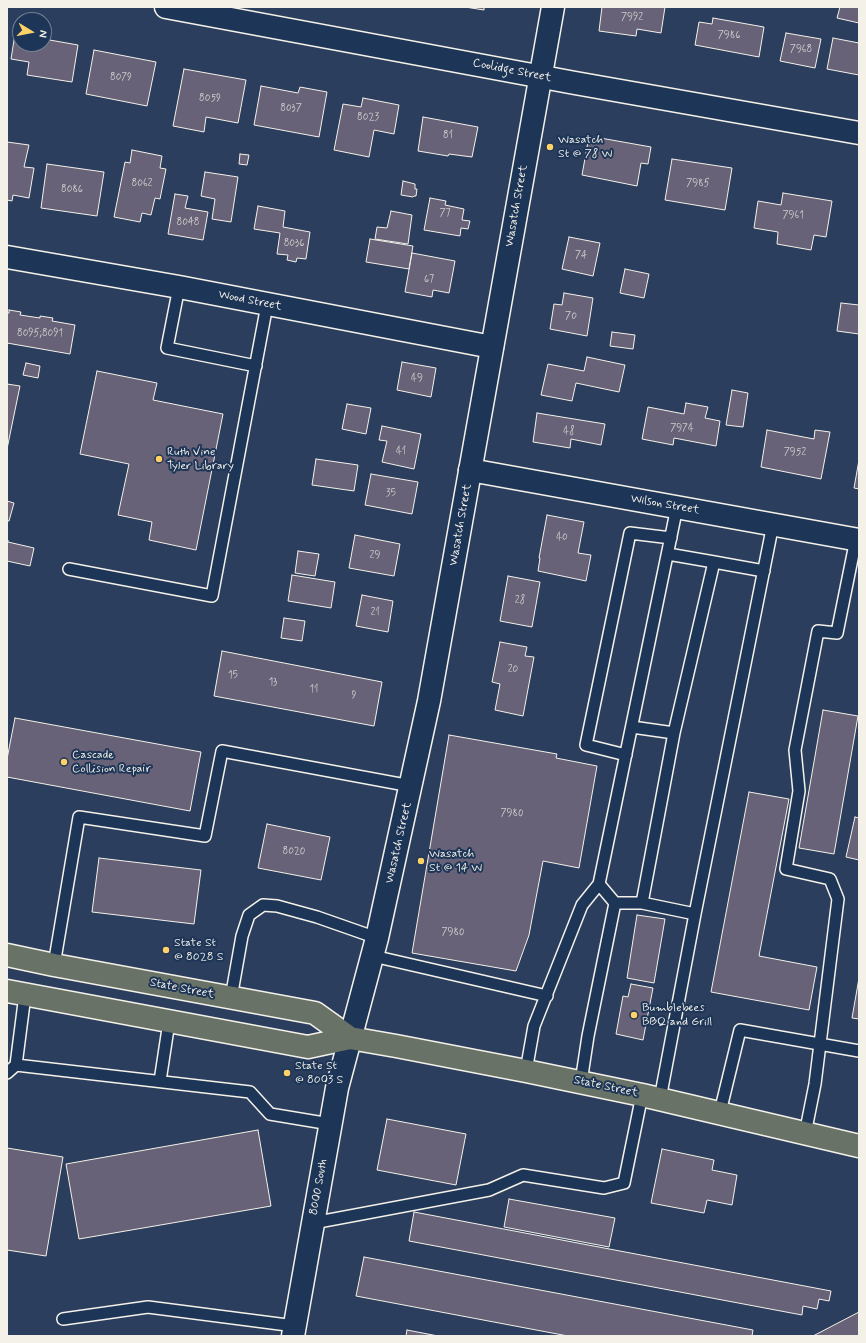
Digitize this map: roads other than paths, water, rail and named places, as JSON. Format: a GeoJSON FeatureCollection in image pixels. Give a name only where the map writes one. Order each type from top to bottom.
{"type":"FeatureCollection","features":[{"type":"Feature","properties":{"kind":"main road","name":"State Street"},"geometry":{"type":"LineString","coordinates":[[7,955],[315,1013],[350,1038]]}},
{"type":"Feature","properties":{"kind":"main road","name":"State Street"},"geometry":{"type":"LineString","coordinates":[[16,993],[308,1048],[350,1038],[526,1070],[720,1112],[859,1146]]}},
{"type":"Feature","properties":{"kind":"street","name":"Coolidge Street"},"geometry":{"type":"LineString","coordinates":[[166,7],[859,133]]}},
{"type":"Feature","properties":{"kind":"street","name":"Wasatch Street"},"geometry":{"type":"LineString","coordinates":[[350,1038],[375,947],[429,701],[553,7]]}},
{"type":"Feature","properties":{"kind":"street","name":"Wood Street"},"geometry":{"type":"LineString","coordinates":[[7,257],[178,287],[492,347]]}},
{"type":"Feature","properties":{"kind":"street","name":"Wilson Street"},"geometry":{"type":"LineString","coordinates":[[470,470],[858,539]]}},
{"type":"Feature","properties":{"kind":"street","name":"8000 South"},"geometry":{"type":"LineString","coordinates":[[294,1331],[330,1124],[337,1088],[350,1038]]}},
{"type":"Feature","properties":{"kind":"lane"},"geometry":{"type":"LineString","coordinates":[[178,287],[167,348],[256,366]]}},
{"type":"Feature","properties":{"kind":"lane"},"geometry":{"type":"LineString","coordinates":[[69,569],[212,596],[267,304]]}},
{"type":"Feature","properties":{"kind":"lane"},"geometry":{"type":"LineString","coordinates":[[526,1070],[534,1026],[582,905],[599,884],[677,507]]}},
{"type":"Feature","properties":{"kind":"lane"},"geometry":{"type":"LineString","coordinates":[[312,1222],[489,1190],[523,1175],[604,1188],[624,1182],[651,1097],[695,914],[773,524]]}},
{"type":"Feature","properties":{"kind":"lane"},"geometry":{"type":"LineString","coordinates":[[626,755],[586,745],[587,738],[630,533],[671,538]]}},
{"type":"Feature","properties":{"kind":"lane"},"geometry":{"type":"LineString","coordinates":[[805,1134],[815,1084],[838,899],[830,879],[786,869],[799,791],[795,750],[818,631],[837,633],[858,539]]}},
{"type":"Feature","properties":{"kind":"lane"},"geometry":{"type":"LineString","coordinates":[[668,554],[764,571]]}},
{"type":"Feature","properties":{"kind":"lane"},"geometry":{"type":"LineString","coordinates":[[642,903],[674,733],[714,562]]}},
{"type":"Feature","properties":{"kind":"lane"},"geometry":{"type":"LineString","coordinates":[[632,727],[674,733]]}},
{"type":"Feature","properties":{"kind":"lane"},"geometry":{"type":"LineString","coordinates":[[54,965],[79,817],[205,836],[222,751],[411,786]]}},
{"type":"Feature","properties":{"kind":"lane"},"geometry":{"type":"LineString","coordinates":[[599,884],[615,903],[642,903],[695,914]]}},
{"type":"Feature","properties":{"kind":"lane"},"geometry":{"type":"LineString","coordinates":[[581,1082],[588,1036],[615,903]]}},
{"type":"Feature","properties":{"kind":"lane"},"geometry":{"type":"LineString","coordinates":[[231,998],[242,936],[249,915],[263,905],[277,906],[317,917],[375,947],[547,996]]}},
{"type":"Feature","properties":{"kind":"lane"},"geometry":{"type":"LineString","coordinates":[[16,993],[16,1065]]}},
{"type":"Feature","properties":{"kind":"lane"},"geometry":{"type":"LineString","coordinates":[[160,1081],[169,1022]]}},
{"type":"Feature","properties":{"kind":"lane"},"geometry":{"type":"LineString","coordinates":[[720,1112],[740,1030],[859,1051]]}},
{"type":"Feature","properties":{"kind":"lane"},"geometry":{"type":"LineString","coordinates":[[7,1073],[16,1065],[250,1092],[270,1114],[330,1124]]}},
{"type":"Feature","properties":{"kind":"lane"},"geometry":{"type":"LineString","coordinates":[[63,1319],[148,1307],[294,1331]]}},
{"type":"Feature","properties":{"kind":"place","name":"Wasatch St @ 78 W"},"geometry":{"type":"Point","coordinates":[550,147]}},
{"type":"Feature","properties":{"kind":"place","name":"Ruth Vine Tyler Library"},"geometry":{"type":"Point","coordinates":[159,459]}},
{"type":"Feature","properties":{"kind":"place","name":"Cascade Collision Repair"},"geometry":{"type":"Point","coordinates":[64,762]}},
{"type":"Feature","properties":{"kind":"place","name":"Wasatch St @ 14 W"},"geometry":{"type":"Point","coordinates":[421,861]}},
{"type":"Feature","properties":{"kind":"place","name":"State St @ 8028 S"},"geometry":{"type":"Point","coordinates":[166,950]}},
{"type":"Feature","properties":{"kind":"place","name":"Bumblebees BBQ and Grill"},"geometry":{"type":"Point","coordinates":[634,1015]}},
{"type":"Feature","properties":{"kind":"place","name":"State St @ 8003 S"},"geometry":{"type":"Point","coordinates":[287,1073]}}]}
